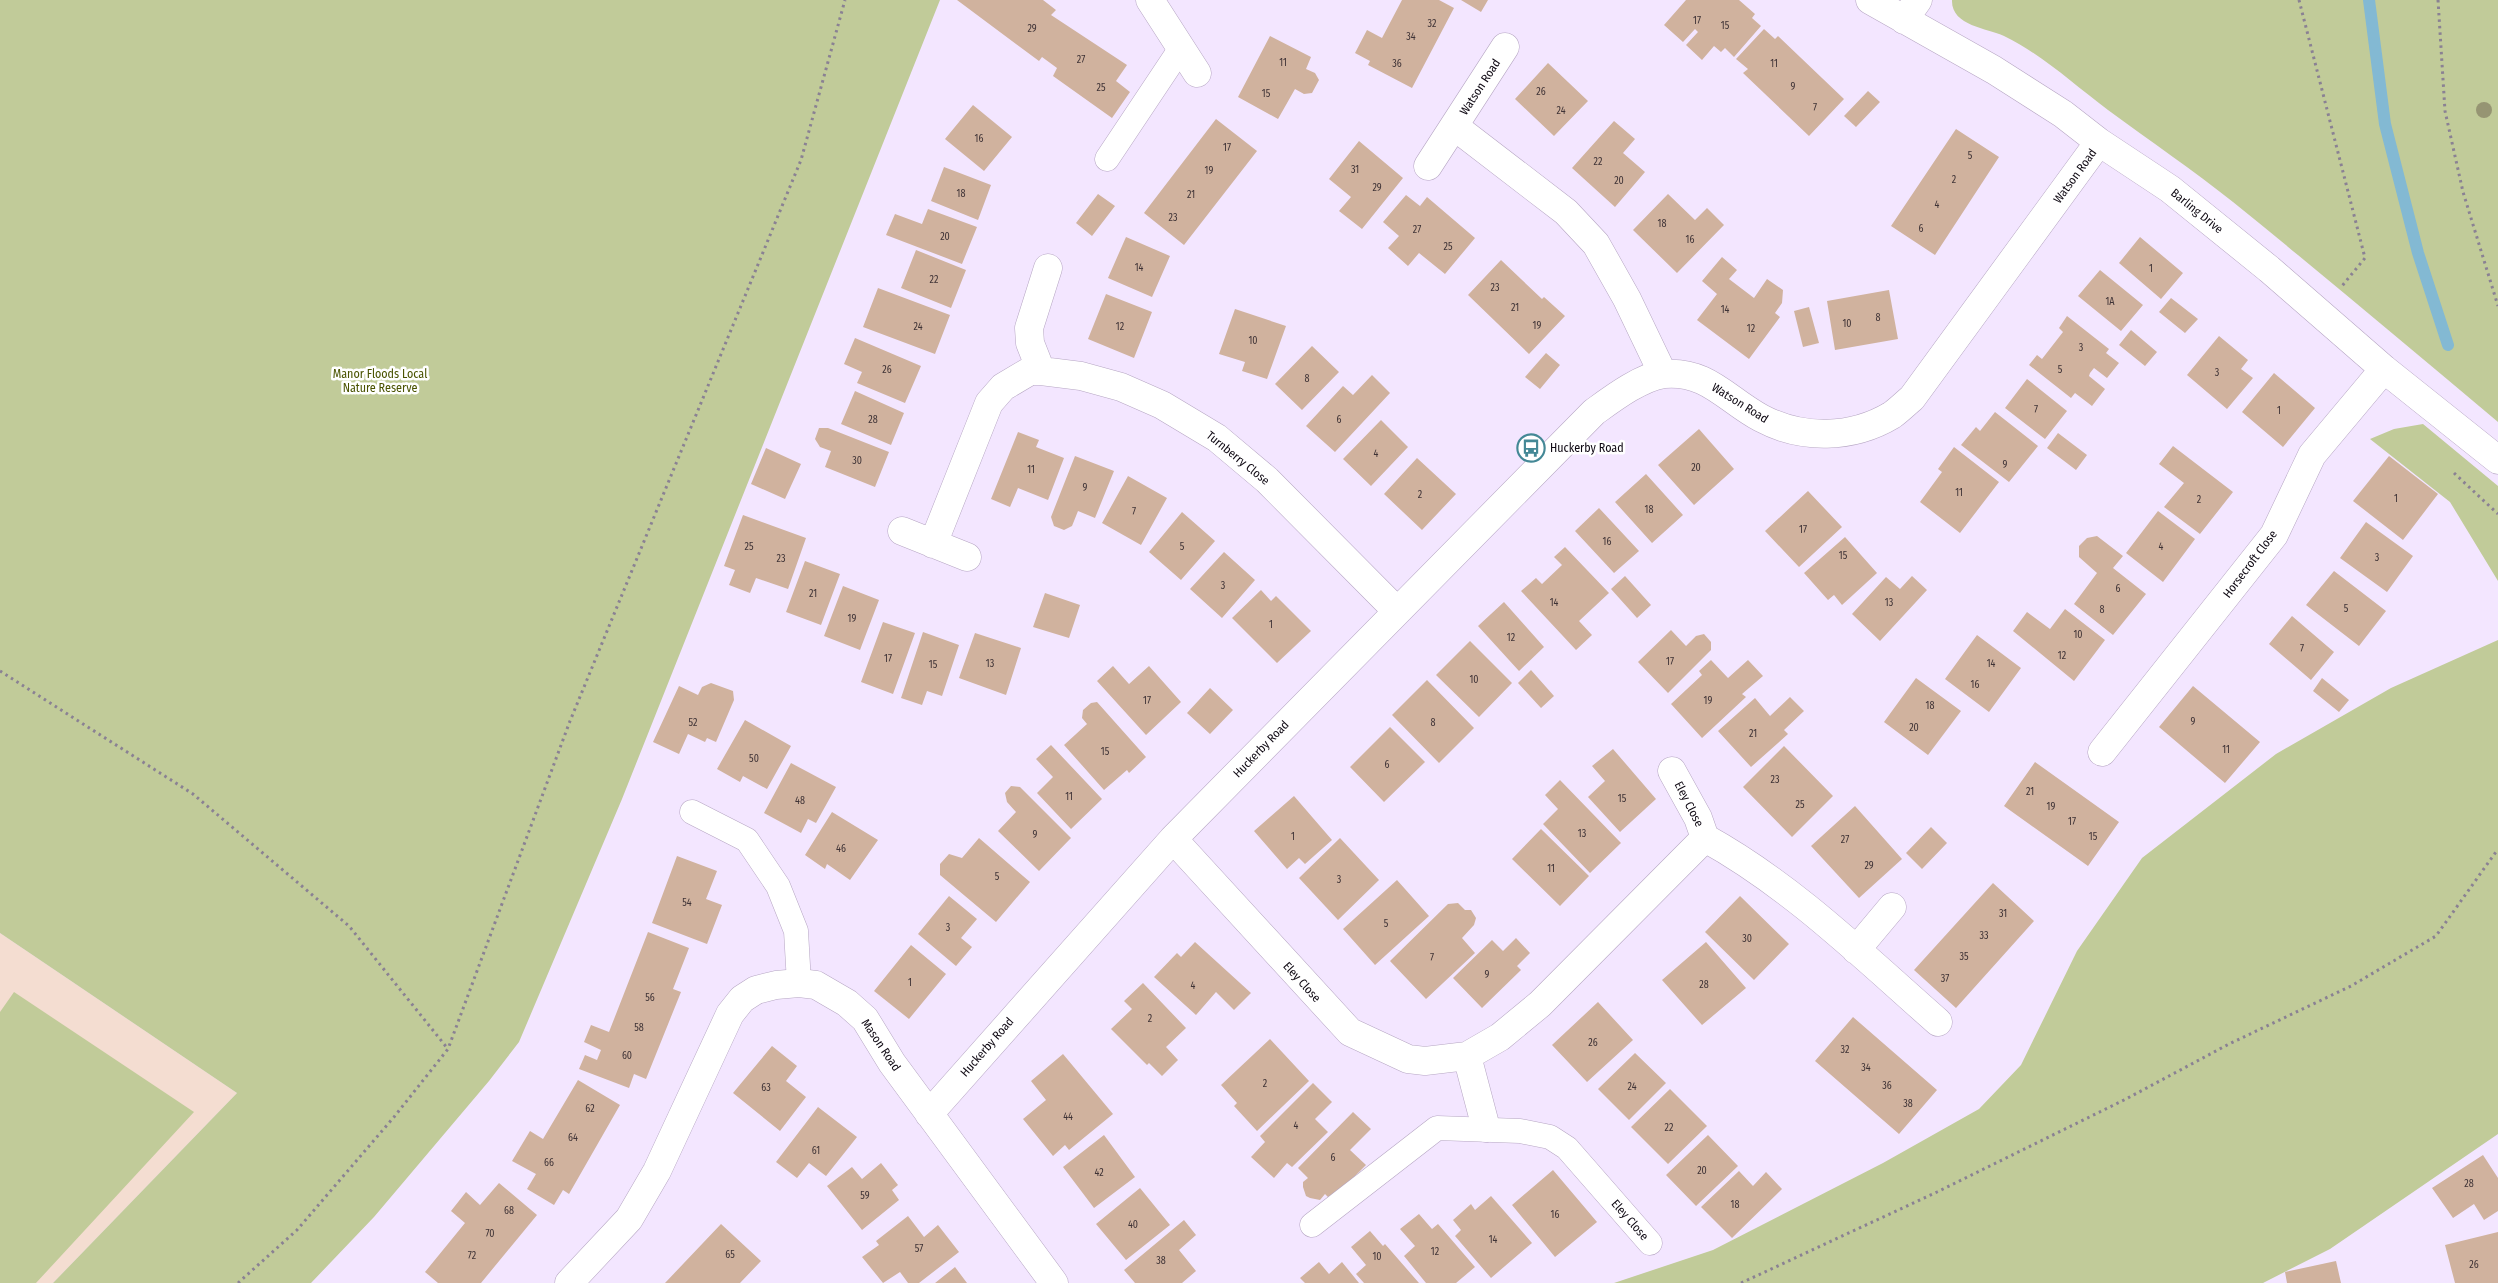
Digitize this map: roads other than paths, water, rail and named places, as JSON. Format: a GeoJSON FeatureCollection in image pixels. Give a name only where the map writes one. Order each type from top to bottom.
{"type":"FeatureCollection","features":[{"type":"Feature","properties":{"kind":"street"},"geometry":{"type":"LineString","coordinates":[[1150,0],[1197,73]]}},
{"type":"Feature","properties":{"kind":"street","name":"Barling Drive"},"geometry":{"type":"LineString","coordinates":[[1870,0],[1911,10],[1994,70],[2063,114],[2100,142],[2170,189],[2384,368],[2498,460]]}},
{"type":"Feature","properties":{"kind":"street","name":"Watson Road"},"geometry":{"type":"LineString","coordinates":[[1428,166],[1506,47]]}},
{"type":"Feature","properties":{"kind":"street","name":"Watson Road"},"geometry":{"type":"LineString","coordinates":[[1454,126],[1566,212],[1596,244],[1627,299],[1663,374],[1693,377],[1712,384],[1762,418],[1796,431],[1835,435],[1860,429],[1892,415],[1912,398],[2100,142]]}},
{"type":"Feature","properties":{"kind":"street"},"geometry":{"type":"LineString","coordinates":[[1041,371],[1030,343],[1029,328],[1048,268]]}},
{"type":"Feature","properties":{"kind":"street","name":"Horsecroft Close"},"geometry":{"type":"LineString","coordinates":[[2102,752],[2274,535],[2312,455],[2384,368]]}},
{"type":"Feature","properties":{"kind":"street","name":"Turnberry Close"},"geometry":{"type":"LineString","coordinates":[[933,544],[989,403],[1003,387],[1030,371],[1081,376],[1122,388],[1162,405],[1217,438],[1266,480],[1396,611]]}},
{"type":"Feature","properties":{"kind":"street","name":"Huckerby Road"},"geometry":{"type":"LineString","coordinates":[[929,1114],[1173,839],[1396,611],[1594,412],[1627,390],[1663,374]]}},
{"type":"Feature","properties":{"kind":"street"},"geometry":{"type":"LineString","coordinates":[[902,531],[967,557]]}},
{"type":"Feature","properties":{"kind":"street","name":"Eley Close"},"geometry":{"type":"LineString","coordinates":[[1672,771],[1698,818],[1705,838],[1740,857],[1780,885],[1938,1022]]}},
{"type":"Feature","properties":{"kind":"street","name":"Eley Close"},"geometry":{"type":"LineString","coordinates":[[1173,839],[1350,1032],[1408,1059],[1425,1061],[1467,1056],[1500,1037],[1540,1004],[1705,838]]}},
{"type":"Feature","properties":{"kind":"street"},"geometry":{"type":"LineString","coordinates":[[1856,950],[1892,908]]}},
{"type":"Feature","properties":{"kind":"street","name":"Mason Road"},"geometry":{"type":"LineString","coordinates":[[569,1283],[629,1219],[657,1171],[730,1014],[742,999],[756,990],[776,984],[799,983],[816,985],[830,991],[865,1019],[892,1063],[1054,1283]]}},
{"type":"Feature","properties":{"kind":"street"},"geometry":{"type":"LineString","coordinates":[[1467,1056],[1486,1128]]}},
{"type":"Feature","properties":{"kind":"lane"},"geometry":{"type":"LineString","coordinates":[[1108,159],[1181,48]]}},
{"type":"Feature","properties":{"kind":"lane"},"geometry":{"type":"LineString","coordinates":[[692,812],[747,840],[778,886],[796,931],[799,983]]}},
{"type":"Feature","properties":{"kind":"lane","name":"Eley Close"},"geometry":{"type":"LineString","coordinates":[[1312,1224],[1437,1128],[1486,1128],[1520,1131],[1550,1137],[1567,1148],[1650,1243]]}},
{"type":"Feature","properties":{"kind":"waterway"},"geometry":{"type":"LineString","coordinates":[[2369,0],[2385,124],[2418,253],[2448,345]]}},
{"type":"Feature","properties":{"kind":"place","name":"Huckerby Road"},"geometry":{"type":"Point","coordinates":[1531,448]}},
{"type":"Feature","properties":{"kind":"park label","name":"Manor Floods Local Nature Reserve"},"geometry":{"type":"Point","coordinates":[380,381]}}]}
